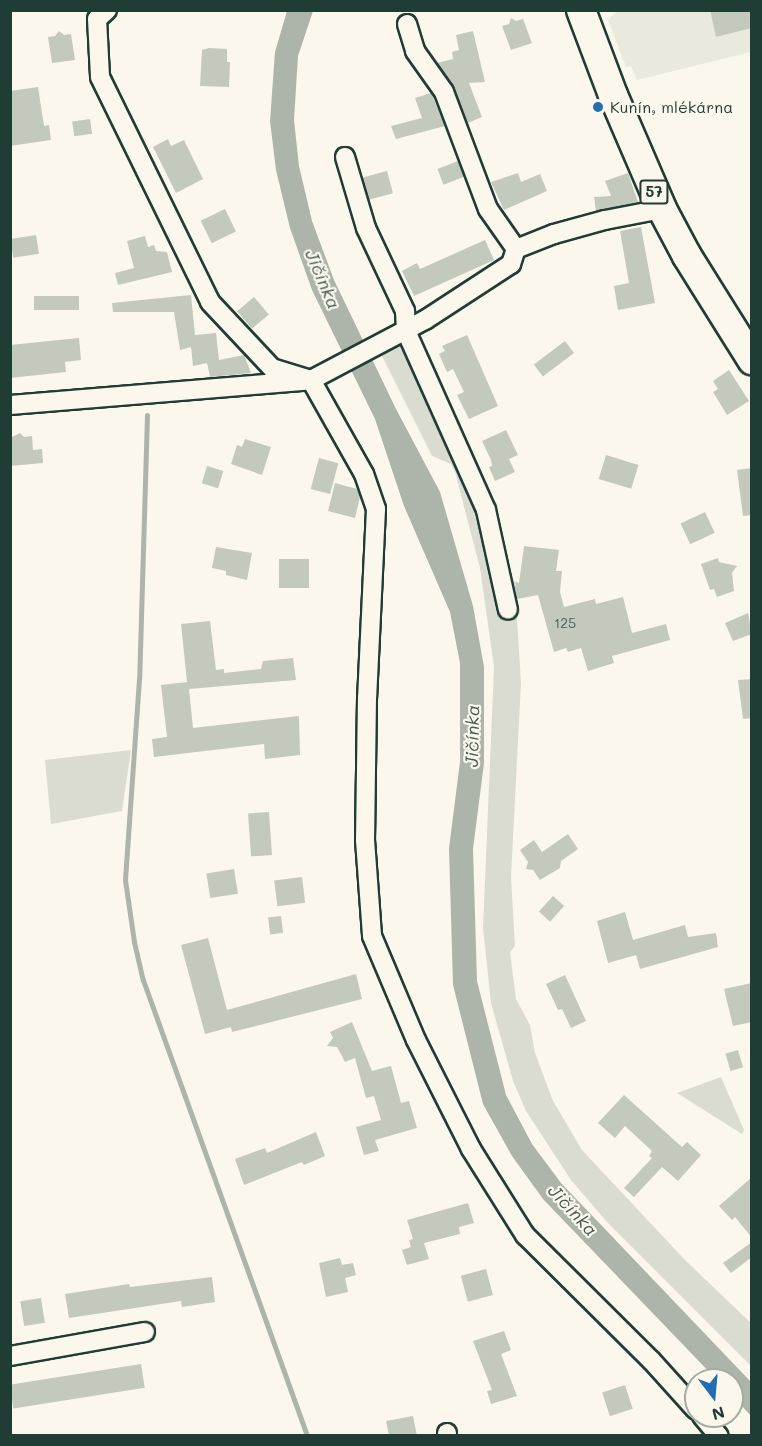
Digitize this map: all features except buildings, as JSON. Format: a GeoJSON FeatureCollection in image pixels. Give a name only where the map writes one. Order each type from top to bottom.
{"type":"FeatureCollection","features":[{"type":"Feature","properties":{"kind":"main road","name":"57"},"geometry":{"type":"LineString","coordinates":[[581,10],[613,95],[662,209],[687,256],[752,360]]}},
{"type":"Feature","properties":{"kind":"street"},"geometry":{"type":"LineString","coordinates":[[107,10],[96,19],[100,76],[210,302],[272,368],[319,376]]}},
{"type":"Feature","properties":{"kind":"street"},"geometry":{"type":"LineString","coordinates":[[407,24],[415,51],[444,92],[488,210],[516,249]]}},
{"type":"Feature","properties":{"kind":"street"},"geometry":{"type":"LineString","coordinates":[[345,157],[366,228],[405,310],[399,334],[486,510],[508,610]]}},
{"type":"Feature","properties":{"kind":"street"},"geometry":{"type":"LineString","coordinates":[[516,249],[554,234],[662,209]]}},
{"type":"Feature","properties":{"kind":"street"},"geometry":{"type":"LineString","coordinates":[[10,405],[319,376],[399,334],[511,264],[516,249]]}},
{"type":"Feature","properties":{"kind":"street"},"geometry":{"type":"LineString","coordinates":[[319,376],[364,474],[376,509],[367,698],[365,840],[372,936],[416,1040],[471,1149],[525,1234],[651,1360],[684,1397]]}},
{"type":"Feature","properties":{"kind":"street"},"geometry":{"type":"LineString","coordinates":[[10,1356],[145,1332]]}},
{"type":"Feature","properties":{"kind":"shaded area"},"geometry":{"type":"Polygon","coordinates":[[[617,11],[710,11],[717,37],[751,28],[751,52],[637,80],[631,66],[626,67],[608,20],[617,11]]]}},
{"type":"Feature","properties":{"kind":"shaded area"},"geometry":{"type":"Polygon","coordinates":[[[419,339],[495,505],[509,578],[516,582],[513,599],[517,619],[521,683],[511,877],[515,946],[510,952],[516,999],[530,1025],[535,1053],[553,1101],[582,1150],[685,1260],[751,1323],[751,1366],[607,1222],[571,1180],[526,1111],[513,1081],[491,1003],[483,928],[494,667],[480,568],[455,472],[451,464],[432,456],[381,354],[419,339]]]}},
{"type":"Feature","properties":{"kind":"shaded area"},"geometry":{"type":"Polygon","coordinates":[[[131,750],[122,811],[51,824],[45,760],[131,750]]]}},
{"type":"Feature","properties":{"kind":"shaded area"},"geometry":{"type":"Polygon","coordinates":[[[409,1042],[452,1137],[405,1043],[409,1042]]]}},
{"type":"Feature","properties":{"kind":"shaded area"},"geometry":{"type":"Polygon","coordinates":[[[721,1077],[744,1130],[742,1134],[677,1093],[721,1077]]]}},
{"type":"Feature","properties":{"kind":"water","name":"Jičínka"},"geometry":{"type":"Polygon","coordinates":[[[287,11],[313,11],[298,56],[294,120],[299,166],[312,221],[334,280],[396,409],[440,492],[473,606],[484,667],[484,763],[473,849],[477,981],[506,1095],[532,1144],[561,1183],[738,1368],[705,1368],[543,1199],[512,1156],[483,1104],[453,985],[449,848],[460,762],[460,663],[450,612],[404,506],[375,419],[312,290],[290,228],[276,170],[270,121],[275,52],[287,11]]]}},
{"type":"Feature","properties":{"kind":"water"},"geometry":{"type":"Polygon","coordinates":[[[744,1375],[751,1382],[751,1416],[744,1408],[744,1375]]]}},
{"type":"Feature","properties":{"kind":"waterway"},"geometry":{"type":"LineString","coordinates":[[147,415],[139,679],[125,880],[134,942],[143,980],[307,1436]]}},
{"type":"Feature","properties":{"kind":"place","name":"Kunín, mlékárna"},"geometry":{"type":"Point","coordinates":[598,107]}}]}
